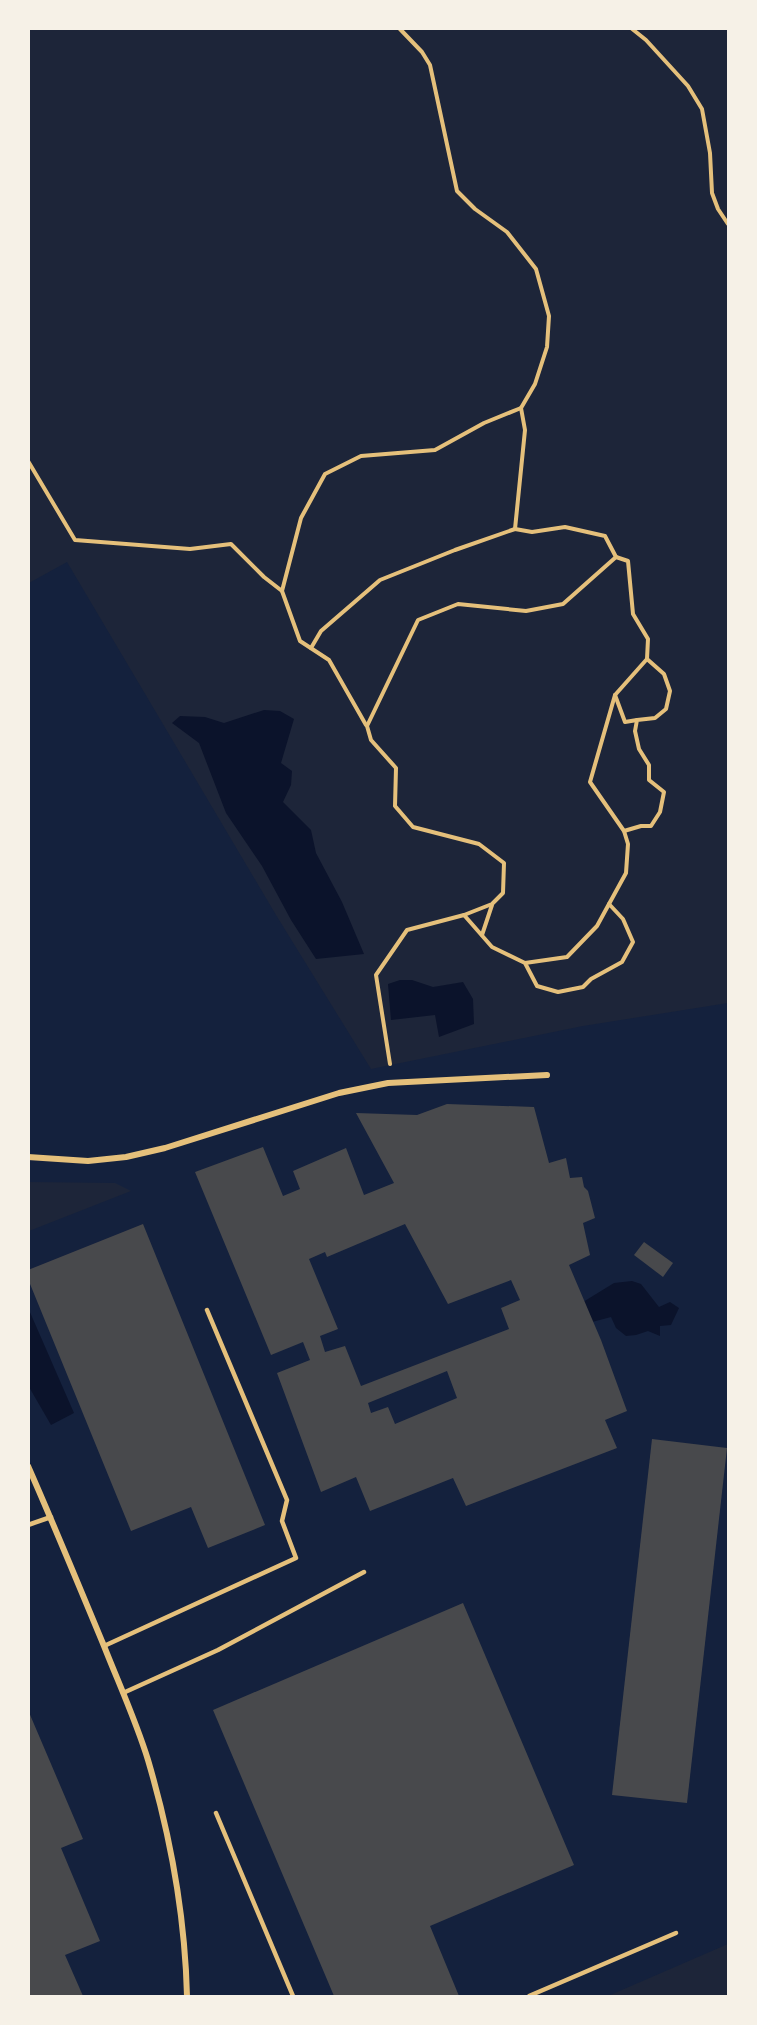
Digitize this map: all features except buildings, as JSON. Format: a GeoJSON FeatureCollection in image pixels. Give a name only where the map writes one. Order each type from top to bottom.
{"type":"FeatureCollection","features":[{"type":"Feature","properties":{"kind":"street"},"geometry":{"type":"LineString","coordinates":[[28,1157],[88,1161],[126,1157],[165,1148],[339,1093],[388,1083],[547,1075]]}},
{"type":"Feature","properties":{"kind":"street"},"geometry":{"type":"LineString","coordinates":[[28,1466],[104,1646],[147,1758],[174,1866],[183,1922],[187,1996]]}},
{"type":"Feature","properties":{"kind":"lane"},"geometry":{"type":"LineString","coordinates":[[104,1646],[296,1558],[282,1521],[287,1500],[207,1310]]}},
{"type":"Feature","properties":{"kind":"lane"},"geometry":{"type":"LineString","coordinates":[[28,1525],[51,1517]]}},
{"type":"Feature","properties":{"kind":"lane"},"geometry":{"type":"LineString","coordinates":[[123,1693],[218,1650],[364,1572]]}},
{"type":"Feature","properties":{"kind":"lane"},"geometry":{"type":"LineString","coordinates":[[216,1813],[292,1996]]}},
{"type":"Feature","properties":{"kind":"lane"},"geometry":{"type":"LineString","coordinates":[[529,1996],[676,1933]]}},
{"type":"Feature","properties":{"kind":"path"},"geometry":{"type":"LineString","coordinates":[[282,591],[301,518],[326,474],[361,456],[435,450],[484,423],[521,408],[535,384],[547,347],[549,316],[536,269],[507,232],[475,209],[457,191],[430,65],[422,52],[399,28]]}},
{"type":"Feature","properties":{"kind":"path"},"geometry":{"type":"LineString","coordinates":[[631,28],[688,86],[702,109],[710,153],[712,193],[718,209],[729,224]]}},
{"type":"Feature","properties":{"kind":"path"},"geometry":{"type":"LineString","coordinates":[[515,529],[525,430],[521,408]]}},
{"type":"Feature","properties":{"kind":"path"},"geometry":{"type":"LineString","coordinates":[[28,461],[75,540],[190,549],[231,544],[264,577],[282,591],[300,641],[329,660],[367,726],[371,740],[396,768],[395,806],[413,827],[479,844],[504,863],[503,893],[492,904],[465,915],[407,930],[376,975],[391,1067],[388,1083]]}},
{"type":"Feature","properties":{"kind":"path"},"geometry":{"type":"LineString","coordinates":[[311,648],[321,631],[380,580],[515,529],[532,532],[565,527],[605,536],[616,557],[628,561],[633,614],[648,639],[647,659],[615,695],[590,782],[624,831],[628,844],[626,873],[597,926],[567,957],[525,963],[492,947],[465,915]]}},
{"type":"Feature","properties":{"kind":"path"},"geometry":{"type":"LineString","coordinates":[[367,726],[418,620],[458,604],[526,611],[563,604],[616,557]]}},
{"type":"Feature","properties":{"kind":"path"},"geometry":{"type":"LineString","coordinates":[[615,695],[625,722],[655,718],[666,709],[670,692],[664,674],[647,659]]}},
{"type":"Feature","properties":{"kind":"path"},"geometry":{"type":"LineString","coordinates":[[624,831],[641,826],[651,826],[660,812],[663,792],[649,780],[649,765],[639,749],[635,731],[637,720]]}},
{"type":"Feature","properties":{"kind":"path"},"geometry":{"type":"LineString","coordinates":[[482,936],[492,904]]}},
{"type":"Feature","properties":{"kind":"path"},"geometry":{"type":"LineString","coordinates":[[525,963],[537,986],[558,992],[583,987],[591,979],[622,962],[633,942],[623,919],[609,904]]}},
{"type":"Feature","properties":{"kind":"shaded area"},"geometry":{"type":"Polygon","coordinates":[[[29,29],[728,29],[728,1003],[583,1026],[371,1069],[276,915],[67,562],[29,583],[29,29]]]}},
{"type":"Feature","properties":{"kind":"shaded area"},"geometry":{"type":"Polygon","coordinates":[[[264,710],[280,711],[294,719],[281,763],[292,771],[291,785],[283,802],[311,830],[316,853],[342,902],[364,954],[316,959],[291,920],[262,866],[226,813],[199,743],[172,723],[180,716],[205,717],[224,723],[264,710]]]}},
{"type":"Feature","properties":{"kind":"shaded area"},"geometry":{"type":"Polygon","coordinates":[[[400,980],[412,980],[433,987],[463,982],[473,999],[474,1024],[439,1037],[435,1015],[391,1020],[388,984],[400,980]]]}},
{"type":"Feature","properties":{"kind":"shaded area"},"geometry":{"type":"Polygon","coordinates":[[[29,1182],[115,1183],[131,1191],[29,1231],[29,1182]]]}},
{"type":"Feature","properties":{"kind":"shaded area"},"geometry":{"type":"Polygon","coordinates":[[[632,1281],[641,1284],[659,1307],[670,1302],[679,1308],[671,1325],[660,1326],[660,1336],[648,1331],[626,1336],[616,1328],[611,1317],[592,1322],[583,1302],[614,1283],[632,1281]]]}},
{"type":"Feature","properties":{"kind":"shaded area"},"geometry":{"type":"Polygon","coordinates":[[[29,1310],[74,1413],[51,1425],[29,1387],[29,1310]]]}},
{"type":"Feature","properties":{"kind":"shaded area"},"geometry":{"type":"Polygon","coordinates":[[[728,1944],[728,1996],[608,1996],[728,1944]]]}}]}
